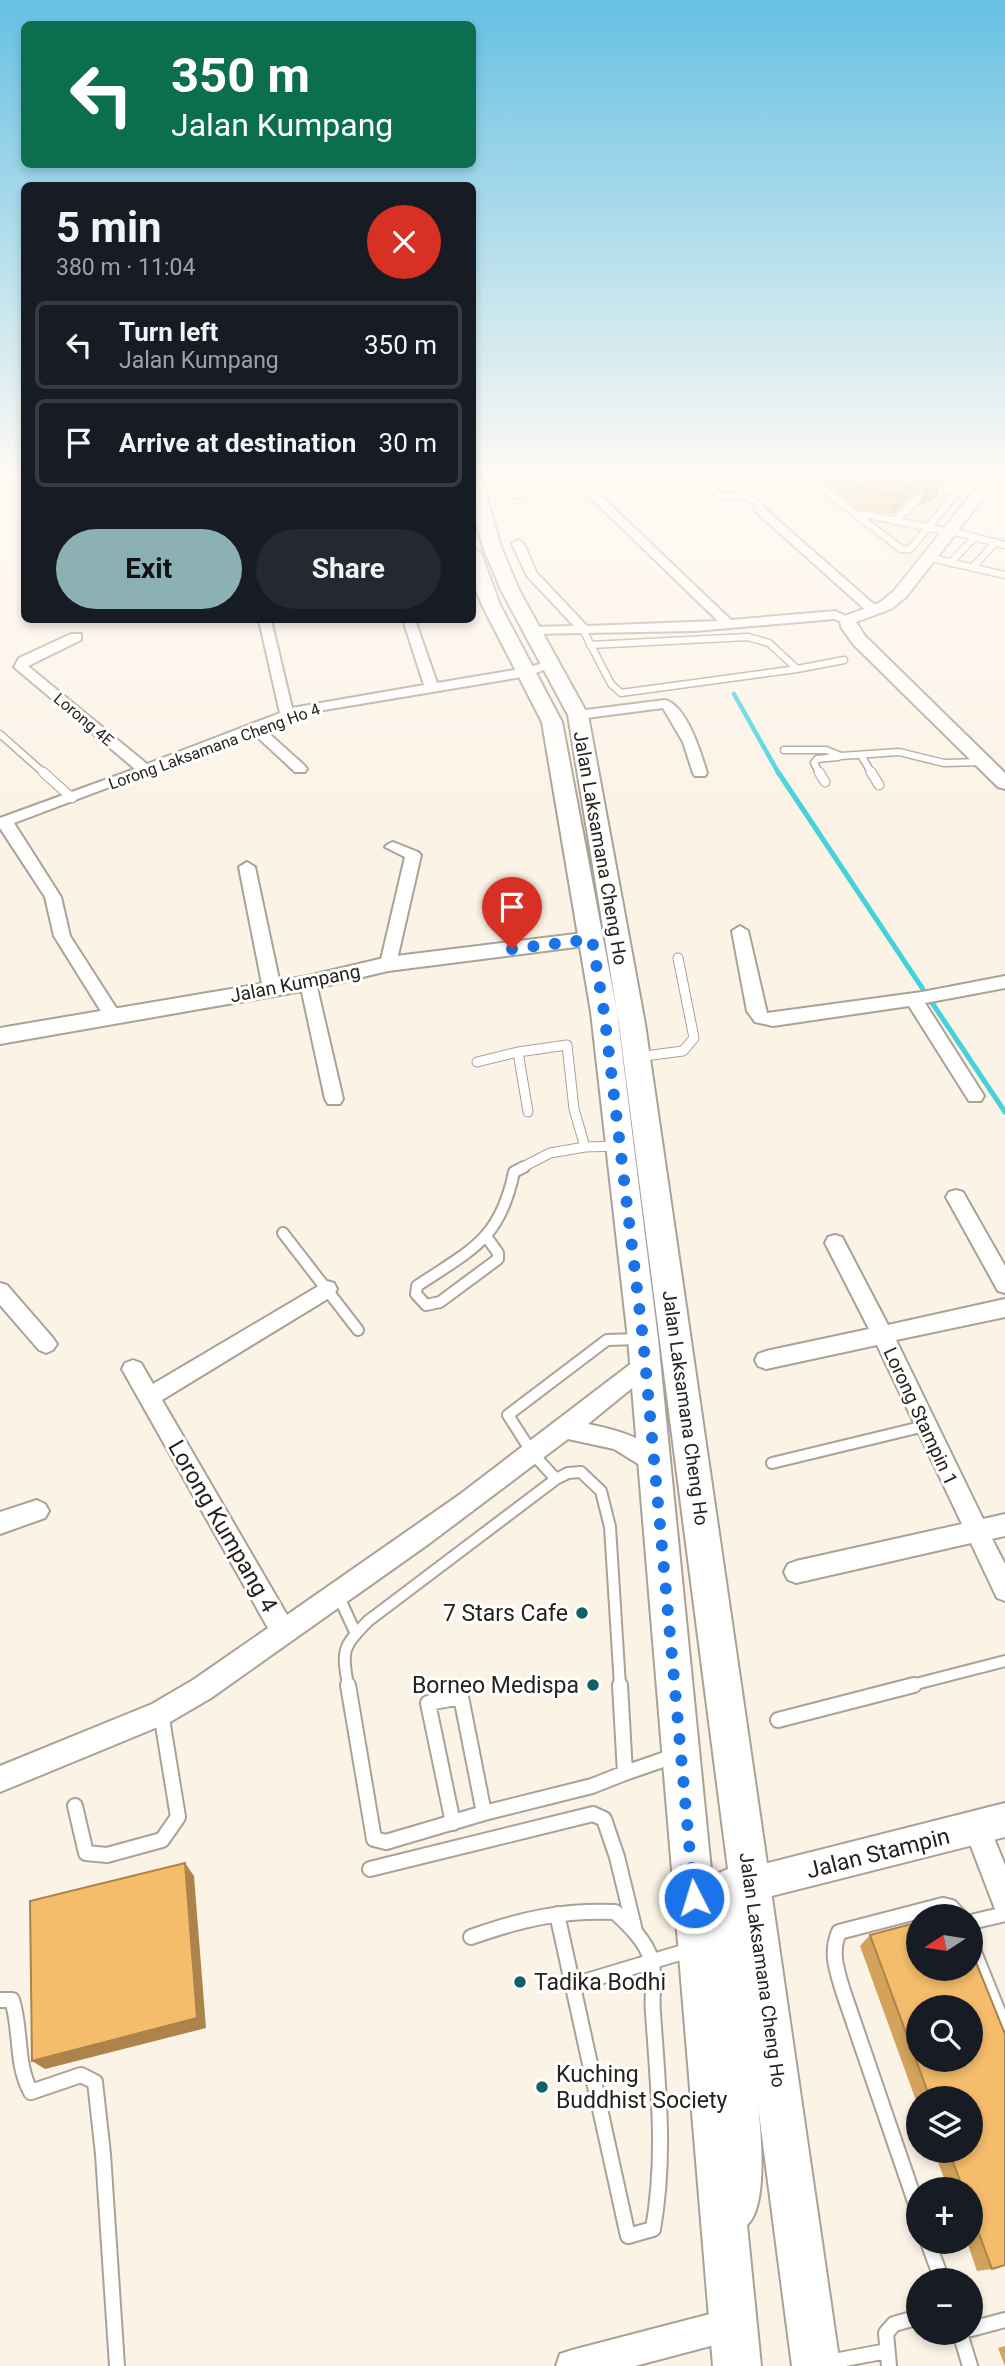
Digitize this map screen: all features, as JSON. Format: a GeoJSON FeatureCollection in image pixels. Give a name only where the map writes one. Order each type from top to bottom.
{"type":"FeatureCollection","features":[{"type":"Feature","properties":{"kind":"main road","name":"Jalan Laksamana Cheng Ho"},"geometry":{"type":"LineString","coordinates":[[483,583],[491,605],[578,715],[637,1057],[816,2365]]}},
{"type":"Feature","properties":{"kind":"main road","name":"Jalan Laksamana Cheng Ho"},"geometry":{"type":"LineString","coordinates":[[507,583],[533,631],[552,722],[592,939],[620,1146],[644,1352],[737,2366]]}},
{"type":"Feature","properties":{"kind":"main road"},"geometry":{"type":"LineString","coordinates":[[724,2234],[733,2212],[740,2154],[723,1901],[730,1888],[752,1884]]}},
{"type":"Feature","properties":{"kind":"street"},"geometry":{"type":"LineString","coordinates":[[541,583],[583,630]]}},
{"type":"Feature","properties":{"kind":"street"},"geometry":{"type":"LineString","coordinates":[[686,583],[727,623]]}},
{"type":"Feature","properties":{"kind":"street"},"geometry":{"type":"LineString","coordinates":[[843,583],[873,610]]}},
{"type":"Feature","properties":{"kind":"street"},"geometry":{"type":"LineString","coordinates":[[533,631],[695,627],[835,615],[848,620],[885,606],[908,583]]}},
{"type":"Feature","properties":{"kind":"street"},"geometry":{"type":"LineString","coordinates":[[848,620],[849,627],[859,640],[1005,783]]}},
{"type":"Feature","properties":{"kind":"street"},"geometry":{"type":"LineString","coordinates":[[266,623],[287,715]]}},
{"type":"Feature","properties":{"kind":"street"},"geometry":{"type":"LineString","coordinates":[[411,623],[431,686]]}},
{"type":"Feature","properties":{"kind":"street","name":"Lorong 4E"},"geometry":{"type":"LineString","coordinates":[[76,637],[24,662],[21,667],[146,771]]}},
{"type":"Feature","properties":{"kind":"street","name":"Lorong Laksamana Cheng Ho 4"},"geometry":{"type":"LineString","coordinates":[[3,822],[146,771],[287,715],[321,705],[539,669]]}},
{"type":"Feature","properties":{"kind":"street"},"geometry":{"type":"LineString","coordinates":[[578,715],[665,704],[670,707],[690,742],[700,773]]}},
{"type":"Feature","properties":{"kind":"street"},"geometry":{"type":"LineString","coordinates":[[256,729],[300,769]]}},
{"type":"Feature","properties":{"kind":"street"},"geometry":{"type":"LineString","coordinates":[[3,822],[53,897],[62,936],[114,1017]]}},
{"type":"Feature","properties":{"kind":"street"},"geometry":{"type":"LineString","coordinates":[[388,964],[413,855],[393,847]]}},
{"type":"Feature","properties":{"kind":"street"},"geometry":{"type":"LineString","coordinates":[[247,867],[272,989]]}},
{"type":"Feature","properties":{"kind":"street"},"geometry":{"type":"LineString","coordinates":[[740,930],[756,1012],[761,1017],[773,1020],[918,999],[1005,982]]}},
{"type":"Feature","properties":{"kind":"street","name":"Jalan Kumpang"},"geometry":{"type":"LineString","coordinates":[[0,1036],[308,983],[388,964],[592,939]]}},
{"type":"Feature","properties":{"kind":"street"},"geometry":{"type":"LineString","coordinates":[[308,983],[334,1099]]}},
{"type":"Feature","properties":{"kind":"street"},"geometry":{"type":"LineString","coordinates":[[918,999],[975,1096]]}},
{"type":"Feature","properties":{"kind":"street"},"geometry":{"type":"LineString","coordinates":[[956,1197],[1005,1284]]}},
{"type":"Feature","properties":{"kind":"street","name":"Lorong Stampin 1"},"geometry":{"type":"LineString","coordinates":[[835,1243],[883,1335],[1005,1590]]}},
{"type":"Feature","properties":{"kind":"street"},"geometry":{"type":"LineString","coordinates":[[149,1398],[327,1289]]}},
{"type":"Feature","properties":{"kind":"street"},"geometry":{"type":"LineString","coordinates":[[0,1291],[46,1344]]}},
{"type":"Feature","properties":{"kind":"street"},"geometry":{"type":"LineString","coordinates":[[766,1360],[1005,1308]]}},
{"type":"Feature","properties":{"kind":"street"},"geometry":{"type":"LineString","coordinates":[[283,1632],[567,1429],[644,1352]]}},
{"type":"Feature","properties":{"kind":"street","name":"Lorong Kumpang 4"},"geometry":{"type":"LineString","coordinates":[[0,1779],[161,1713],[202,1689],[283,1632],[133,1369]]}},
{"type":"Feature","properties":{"kind":"street"},"geometry":{"type":"LineString","coordinates":[[567,1429],[619,1440],[653,1463]]}},
{"type":"Feature","properties":{"kind":"street"},"geometry":{"type":"LineString","coordinates":[[0,1523],[37,1511]]}},
{"type":"Feature","properties":{"kind":"street"},"geometry":{"type":"LineString","coordinates":[[796,1572],[1005,1525]]}},
{"type":"Feature","properties":{"kind":"street"},"geometry":{"type":"LineString","coordinates":[[991,1824],[1005,1899]]}},
{"type":"Feature","properties":{"kind":"street","name":"Jalan Stampin"},"geometry":{"type":"LineString","coordinates":[[752,1884],[991,1824]]}},
{"type":"Feature","properties":{"kind":"street"},"geometry":{"type":"LineString","coordinates":[[572,2366],[733,2324]]}},
{"type":"Feature","properties":{"kind":"lane"},"geometry":{"type":"LineString","coordinates":[[583,630],[611,684],[621,694],[844,660]]}},
{"type":"Feature","properties":{"kind":"lane"},"geometry":{"type":"LineString","coordinates":[[590,645],[748,637],[769,643],[797,669]]}},
{"type":"Feature","properties":{"kind":"lane"},"geometry":{"type":"LineString","coordinates":[[0,734],[72,798]]}},
{"type":"Feature","properties":{"kind":"lane"},"geometry":{"type":"LineString","coordinates":[[784,750],[826,750],[841,756]]}},
{"type":"Feature","properties":{"kind":"lane"},"geometry":{"type":"LineString","coordinates":[[825,782],[814,763],[817,759],[899,752],[944,763],[985,762]]}},
{"type":"Feature","properties":{"kind":"lane"},"geometry":{"type":"LineString","coordinates":[[861,755],[879,785]]}},
{"type":"Feature","properties":{"kind":"lane"},"geometry":{"type":"LineString","coordinates":[[637,1057],[683,1051],[694,1038],[678,958]]}},
{"type":"Feature","properties":{"kind":"lane"},"geometry":{"type":"LineString","coordinates":[[477,1062],[518,1052],[567,1045],[573,1091],[572,1111],[585,1147]]}},
{"type":"Feature","properties":{"kind":"lane"},"geometry":{"type":"LineString","coordinates":[[518,1052],[528,1112]]}},
{"type":"Feature","properties":{"kind":"lane"},"geometry":{"type":"LineString","coordinates":[[488,1239],[498,1253],[498,1259],[440,1302],[426,1305],[416,1294],[416,1286],[488,1239],[510,1201],[514,1172],[550,1153],[585,1147],[620,1146]]}},
{"type":"Feature","properties":{"kind":"lane"},"geometry":{"type":"LineString","coordinates":[[283,1233],[358,1330]]}},
{"type":"Feature","properties":{"kind":"lane"},"geometry":{"type":"LineString","coordinates":[[556,1479],[533,1454],[508,1415],[607,1340],[644,1352]]}},
{"type":"Feature","properties":{"kind":"lane"},"geometry":{"type":"LineString","coordinates":[[772,1463],[925,1426]]}},
{"type":"Feature","properties":{"kind":"lane"},"geometry":{"type":"LineString","coordinates":[[625,1773],[610,1527],[601,1491],[582,1472],[568,1473],[556,1479],[368,1621],[346,1644],[344,1662],[374,1839],[386,1842],[484,1813],[592,1786],[625,1773],[660,1759],[682,1755]]}},
{"type":"Feature","properties":{"kind":"lane"},"geometry":{"type":"LineString","coordinates":[[338,1595],[356,1634]]}},
{"type":"Feature","properties":{"kind":"lane"},"geometry":{"type":"LineString","coordinates":[[778,1720],[1005,1661]]}},
{"type":"Feature","properties":{"kind":"lane"},"geometry":{"type":"LineString","coordinates":[[453,1823],[428,1703],[461,1697],[484,1813]]}},
{"type":"Feature","properties":{"kind":"lane"},"geometry":{"type":"LineString","coordinates":[[75,1805],[86,1853],[107,1856],[162,1840],[178,1817],[161,1713]]}},
{"type":"Feature","properties":{"kind":"lane"},"geometry":{"type":"LineString","coordinates":[[370,1868],[593,1814],[604,1819],[617,1857],[635,1931],[652,1963],[651,1996],[662,2119],[659,2200],[653,2229],[628,2236],[557,1914]]}},
{"type":"Feature","properties":{"kind":"lane"},"geometry":{"type":"LineString","coordinates":[[471,1937],[535,1916],[557,1914],[615,1912],[635,1931]]}},
{"type":"Feature","properties":{"kind":"lane"},"geometry":{"type":"LineString","coordinates":[[984,1919],[1005,1913]]}},
{"type":"Feature","properties":{"kind":"lane"},"geometry":{"type":"LineString","coordinates":[[906,1915],[839,1932],[834,1942],[833,1955],[907,2177]]}},
{"type":"Feature","properties":{"kind":"lane"},"geometry":{"type":"LineString","coordinates":[[573,1985],[698,1948]]}},
{"type":"Feature","properties":{"kind":"lane"},"geometry":{"type":"LineString","coordinates":[[984,1977],[1005,2029]]}},
{"type":"Feature","properties":{"kind":"lane"},"geometry":{"type":"LineString","coordinates":[[0,2000],[12,2000],[16,2010],[18,2061],[23,2081],[31,2092],[81,2075],[95,2082],[99,2096],[117,2366]]}},
{"type":"Feature","properties":{"kind":"lane"},"geometry":{"type":"LineString","coordinates":[[983,2326],[1005,2320]]}},
{"type":"Feature","properties":{"kind":"lane"},"geometry":{"type":"LineString","coordinates":[[816,2365],[888,2358],[887,2333],[894,2324],[906,2321]]}},
{"type":"Feature","properties":{"kind":"lane"},"geometry":{"type":"LineString","coordinates":[[964,2345],[970,2366]]}},
{"type":"Feature","properties":{"kind":"building"},"geometry":{"type":"Polygon","coordinates":[[[185,1863],[197,2018],[32,2061],[30,1901],[185,1863]]]}},
{"type":"Feature","properties":{"kind":"building"},"geometry":{"type":"Polygon","coordinates":[[[906,1925],[906,1981],[984,1981],[1005,2034],[1005,2265],[992,2269],[983,2245],[983,2177],[959,2177],[953,2163],[983,2163],[983,2086],[926,2086],[920,2072],[983,2072],[983,1995],[906,1995],[906,2033],[870,1935],[906,1925]]]}},
{"type":"Feature","properties":{"kind":"waterway"},"geometry":{"type":"LineString","coordinates":[[734,694],[779,774]]}},
{"type":"Feature","properties":{"kind":"waterway"},"geometry":{"type":"LineString","coordinates":[[778,772],[1005,1112]]}},
{"type":"Feature","properties":{"kind":"place","name":"7 Stars Cafe"},"geometry":{"type":"Point","coordinates":[582,1613]}},
{"type":"Feature","properties":{"kind":"place","name":"Borneo Medispa"},"geometry":{"type":"Point","coordinates":[593,1685]}},
{"type":"Feature","properties":{"kind":"place","name":"Tadika Bodhi"},"geometry":{"type":"Point","coordinates":[520,1982]}},
{"type":"Feature","properties":{"kind":"place","name":"Kuching Buddhist Society"},"geometry":{"type":"Point","coordinates":[542,2087]}},
{"type":"Feature","properties":{"kind":"route"},"geometry":{"type":"LineString","coordinates":[[512,949],[592,939],[604,1012],[643,1339],[694,1898]]}}]}
